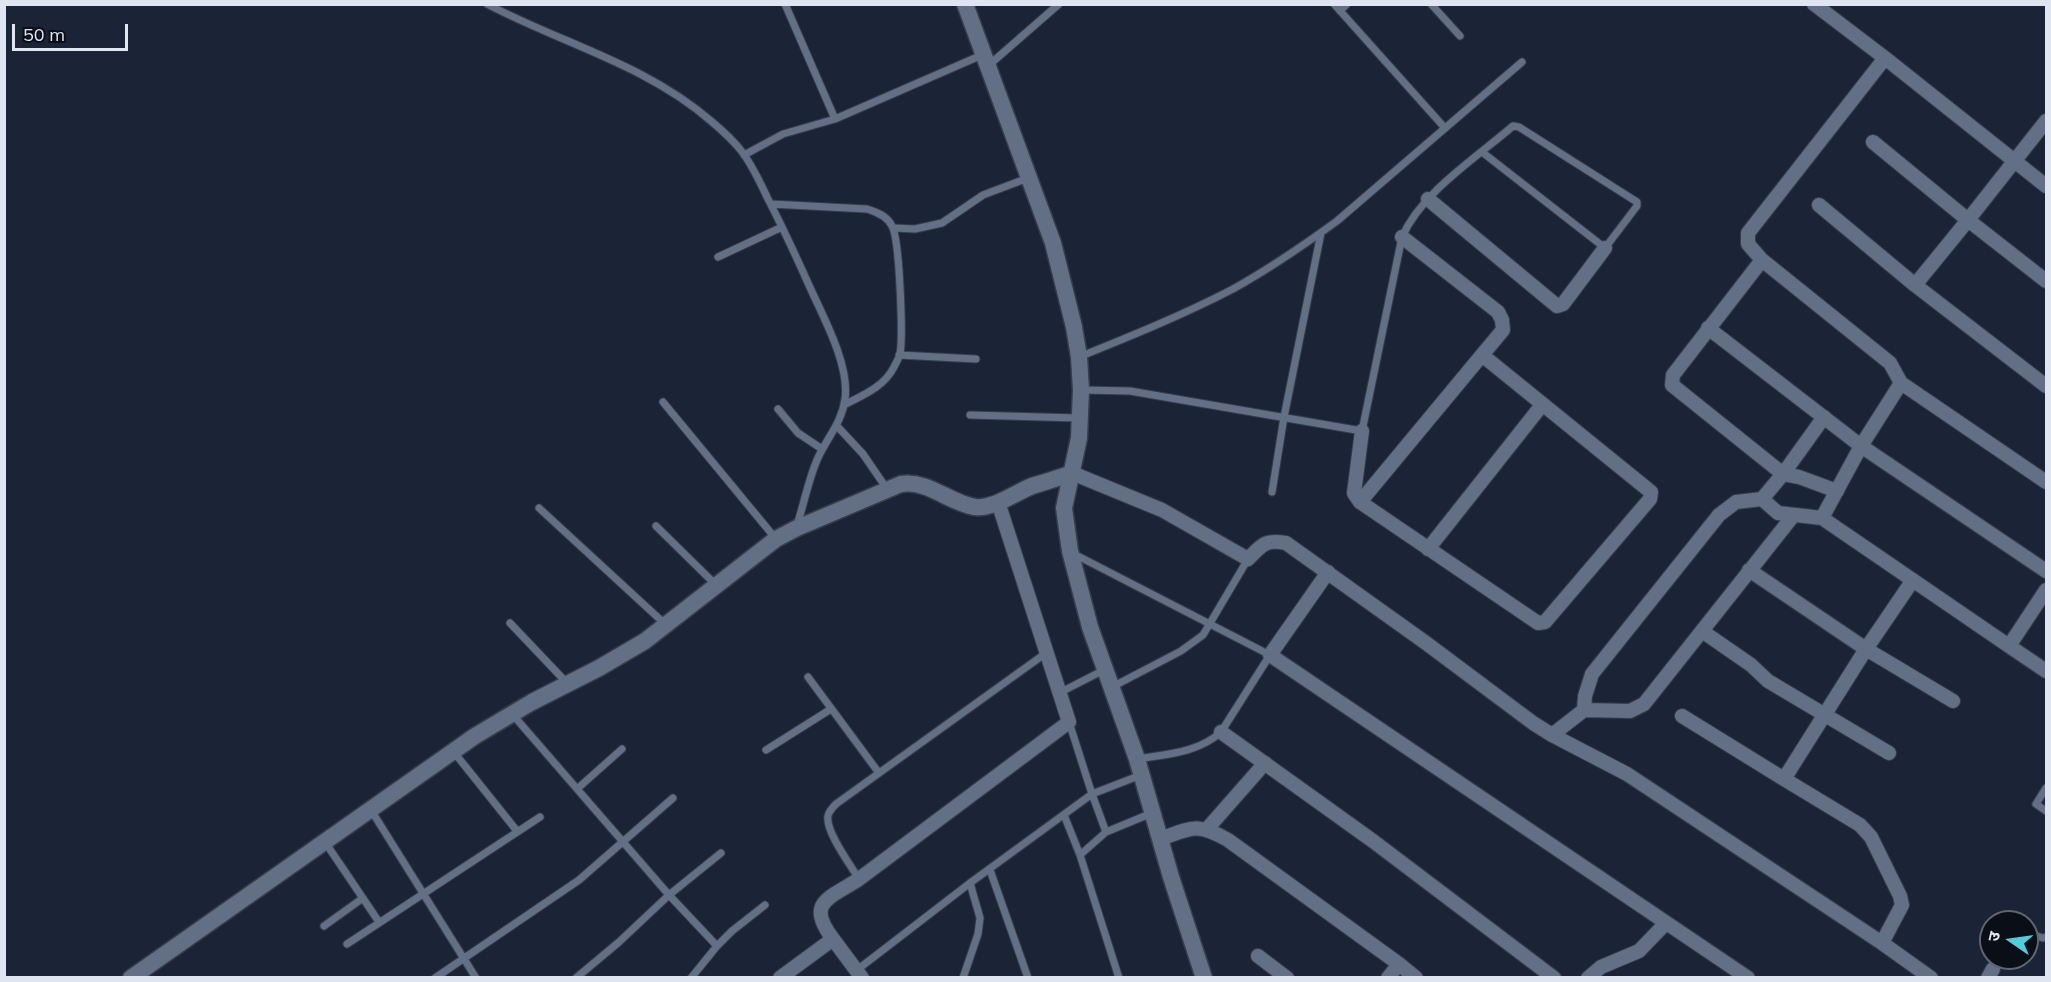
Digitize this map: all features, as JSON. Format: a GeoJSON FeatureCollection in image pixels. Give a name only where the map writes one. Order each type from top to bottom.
{"type":"FeatureCollection","features":[{"type":"Feature","properties":{"kind":"street"},"geometry":{"type":"LineString","coordinates":[[965,4],[1053,243],[1074,327],[1078,357],[1080,418],[1079,438],[1064,508],[1070,551],[1090,627],[1139,767],[1204,978]]}},
{"type":"Feature","properties":{"kind":"street"},"geometry":{"type":"LineString","coordinates":[[1814,4],[2046,186]]}},
{"type":"Feature","properties":{"kind":"street"},"geometry":{"type":"LineString","coordinates":[[1885,58],[1748,233],[1748,244],[1762,260],[1890,363],[1901,383],[2046,482]]}},
{"type":"Feature","properties":{"kind":"street"},"geometry":{"type":"LineString","coordinates":[[1916,285],[2046,121]]}},
{"type":"Feature","properties":{"kind":"street"},"geometry":{"type":"LineString","coordinates":[[1873,142],[2046,280]]}},
{"type":"Feature","properties":{"kind":"street"},"geometry":{"type":"LineString","coordinates":[[1428,199],[1557,306],[1563,304],[1605,248]]}},
{"type":"Feature","properties":{"kind":"street"},"geometry":{"type":"LineString","coordinates":[[1819,205],[1916,285],[2046,386]]}},
{"type":"Feature","properties":{"kind":"street"},"geometry":{"type":"LineString","coordinates":[[1360,502],[1503,330],[1498,312],[1402,237]]}},
{"type":"Feature","properties":{"kind":"street"},"geometry":{"type":"LineString","coordinates":[[1762,260],[1673,375],[1672,386],[1783,474],[1837,490]]}},
{"type":"Feature","properties":{"kind":"street"},"geometry":{"type":"LineString","coordinates":[[1708,328],[1861,446],[2046,571]]}},
{"type":"Feature","properties":{"kind":"street"},"geometry":{"type":"LineString","coordinates":[[1362,430],[1354,493],[1360,502],[1538,623],[1545,622],[1650,499],[1651,492],[1482,355]]}},
{"type":"Feature","properties":{"kind":"street"},"geometry":{"type":"LineString","coordinates":[[1822,518],[1861,446],[1901,383]]}},
{"type":"Feature","properties":{"kind":"street"},"geometry":{"type":"LineString","coordinates":[[1428,549],[1542,405]]}},
{"type":"Feature","properties":{"kind":"street"},"geometry":{"type":"LineString","coordinates":[[1584,710],[1585,696],[1592,674],[1719,515],[1736,502],[1762,499],[1824,417]]}},
{"type":"Feature","properties":{"kind":"street"},"geometry":{"type":"LineString","coordinates":[[131,978],[453,752],[512,714],[624,654],[718,586],[776,539],[888,489],[910,483],[928,487],[974,507],[984,507],[1033,486],[1072,473],[1162,510],[1248,559],[1264,543],[1273,541],[1286,543],[1552,735],[1626,774],[1882,943],[1931,978]]}},
{"type":"Feature","properties":{"kind":"street"},"geometry":{"type":"LineString","coordinates":[[1762,499],[1778,513],[1822,518],[2046,671]]}},
{"type":"Feature","properties":{"kind":"street"},"geometry":{"type":"LineString","coordinates":[[860,974],[833,939],[819,916],[820,908],[826,900],[859,879],[1069,722],[998,502]]}},
{"type":"Feature","properties":{"kind":"street"},"geometry":{"type":"LineString","coordinates":[[1552,735],[1584,710],[1630,711],[1644,704],[1792,516]]}},
{"type":"Feature","properties":{"kind":"street"},"geometry":{"type":"LineString","coordinates":[[1749,570],[1866,649],[1953,701]]}},
{"type":"Feature","properties":{"kind":"street"},"geometry":{"type":"LineString","coordinates":[[1328,572],[1270,655],[1748,978]]}},
{"type":"Feature","properties":{"kind":"street"},"geometry":{"type":"LineString","coordinates":[[1784,779],[1866,649],[1913,580]]}},
{"type":"Feature","properties":{"kind":"street"},"geometry":{"type":"LineString","coordinates":[[2009,646],[2046,590]]}},
{"type":"Feature","properties":{"kind":"street"},"geometry":{"type":"LineString","coordinates":[[1702,631],[1751,665],[1768,681],[1889,753]]}},
{"type":"Feature","properties":{"kind":"street"},"geometry":{"type":"LineString","coordinates":[[1682,716],[1860,825],[1871,837],[1900,896],[1902,905],[1882,943]]}},
{"type":"Feature","properties":{"kind":"street"},"geometry":{"type":"LineString","coordinates":[[1221,732],[1374,841],[1554,978]]}},
{"type":"Feature","properties":{"kind":"street"},"geometry":{"type":"LineString","coordinates":[[1207,829],[1265,763]]}},
{"type":"Feature","properties":{"kind":"street"},"geometry":{"type":"LineString","coordinates":[[1160,839],[1196,828],[1207,829],[1228,840],[1416,978]]}},
{"type":"Feature","properties":{"kind":"street"},"geometry":{"type":"LineString","coordinates":[[1591,977],[1601,967],[1639,951],[1666,923]]}},
{"type":"Feature","properties":{"kind":"street"},"geometry":{"type":"LineString","coordinates":[[780,978],[833,939]]}},
{"type":"Feature","properties":{"kind":"street"},"geometry":{"type":"LineString","coordinates":[[1258,956],[1287,978]]}},
{"type":"Feature","properties":{"kind":"street"},"geometry":{"type":"LineString","coordinates":[[1389,978],[1399,964]]}},
{"type":"Feature","properties":{"kind":"lane"},"geometry":{"type":"LineString","coordinates":[[487,4],[564,40],[617,61],[658,82],[701,112],[724,132],[744,155],[782,227],[836,348],[845,385],[844,405],[837,426],[822,449],[813,469],[797,528]]}},
{"type":"Feature","properties":{"kind":"lane"},"geometry":{"type":"LineString","coordinates":[[785,4],[835,119]]}},
{"type":"Feature","properties":{"kind":"lane"},"geometry":{"type":"LineString","coordinates":[[744,155],[783,134],[835,119],[985,61],[1059,4]]}},
{"type":"Feature","properties":{"kind":"lane"},"geometry":{"type":"LineString","coordinates":[[1334,4],[1444,127]]}},
{"type":"Feature","properties":{"kind":"lane"},"geometry":{"type":"LineString","coordinates":[[1340,11],[1347,4]]}},
{"type":"Feature","properties":{"kind":"lane"},"geometry":{"type":"LineString","coordinates":[[1431,4],[1460,36]]}},
{"type":"Feature","properties":{"kind":"lane"},"geometry":{"type":"LineString","coordinates":[[1078,357],[1162,323],[1234,288],[1321,233],[1522,62]]}},
{"type":"Feature","properties":{"kind":"lane"},"geometry":{"type":"LineString","coordinates":[[1080,390],[1130,391],[1362,430],[1402,237],[1411,218],[1428,199],[1482,152],[1513,126],[1519,127],[1637,202],[1637,206],[1605,248],[1482,152]]}},
{"type":"Feature","properties":{"kind":"lane"},"geometry":{"type":"LineString","coordinates":[[894,228],[921,228],[942,223],[983,195],[1028,178]]}},
{"type":"Feature","properties":{"kind":"lane"},"geometry":{"type":"LineString","coordinates":[[771,204],[867,208],[888,219],[894,228],[899,270],[901,342],[899,355],[894,368],[878,386],[844,405]]}},
{"type":"Feature","properties":{"kind":"lane"},"geometry":{"type":"LineString","coordinates":[[718,257],[782,227]]}},
{"type":"Feature","properties":{"kind":"lane"},"geometry":{"type":"LineString","coordinates":[[1272,492],[1284,417],[1321,233]]}},
{"type":"Feature","properties":{"kind":"lane"},"geometry":{"type":"LineString","coordinates":[[899,355],[976,359]]}},
{"type":"Feature","properties":{"kind":"lane"},"geometry":{"type":"LineString","coordinates":[[663,402],[776,539]]}},
{"type":"Feature","properties":{"kind":"lane"},"geometry":{"type":"LineString","coordinates":[[778,409],[798,433],[822,449]]}},
{"type":"Feature","properties":{"kind":"lane"},"geometry":{"type":"LineString","coordinates":[[970,415],[1080,418]]}},
{"type":"Feature","properties":{"kind":"lane"},"geometry":{"type":"LineString","coordinates":[[837,426],[863,454],[888,489]]}},
{"type":"Feature","properties":{"kind":"lane"},"geometry":{"type":"LineString","coordinates":[[539,508],[666,625]]}},
{"type":"Feature","properties":{"kind":"lane"},"geometry":{"type":"LineString","coordinates":[[656,526],[718,586]]}},
{"type":"Feature","properties":{"kind":"lane"},"geometry":{"type":"LineString","coordinates":[[860,974],[970,883],[1092,794],[1139,767],[1200,747],[1211,741],[1221,732],[1270,655],[1070,551]]}},
{"type":"Feature","properties":{"kind":"lane"},"geometry":{"type":"LineString","coordinates":[[1110,688],[1181,651],[1203,635],[1248,559]]}},
{"type":"Feature","properties":{"kind":"lane"},"geometry":{"type":"LineString","coordinates":[[510,623],[567,683]]}},
{"type":"Feature","properties":{"kind":"lane"},"geometry":{"type":"LineString","coordinates":[[859,879],[828,824],[828,816],[836,804],[1046,653]]}},
{"type":"Feature","properties":{"kind":"lane"},"geometry":{"type":"LineString","coordinates":[[1059,693],[1104,670]]}},
{"type":"Feature","properties":{"kind":"lane"},"geometry":{"type":"LineString","coordinates":[[808,677],[879,773]]}},
{"type":"Feature","properties":{"kind":"lane"},"geometry":{"type":"LineString","coordinates":[[766,750],[831,709]]}},
{"type":"Feature","properties":{"kind":"lane"},"geometry":{"type":"LineString","coordinates":[[512,714],[669,895],[717,946]]}},
{"type":"Feature","properties":{"kind":"lane"},"geometry":{"type":"LineString","coordinates":[[1069,722],[1106,832]]}},
{"type":"Feature","properties":{"kind":"lane"},"geometry":{"type":"LineString","coordinates":[[577,789],[622,749]]}},
{"type":"Feature","properties":{"kind":"lane"},"geometry":{"type":"LineString","coordinates":[[453,752],[517,831]]}},
{"type":"Feature","properties":{"kind":"lane"},"geometry":{"type":"LineString","coordinates":[[2046,788],[2036,804],[2046,811]]}},
{"type":"Feature","properties":{"kind":"lane"},"geometry":{"type":"LineString","coordinates":[[435,978],[579,880],[673,798]]}},
{"type":"Feature","properties":{"kind":"lane"},"geometry":{"type":"LineString","coordinates":[[370,809],[476,978]]}},
{"type":"Feature","properties":{"kind":"lane"},"geometry":{"type":"LineString","coordinates":[[1080,855],[1106,832],[1152,813]]}},
{"type":"Feature","properties":{"kind":"lane"},"geometry":{"type":"LineString","coordinates":[[1064,815],[1080,855],[1119,978]]}},
{"type":"Feature","properties":{"kind":"lane"},"geometry":{"type":"LineString","coordinates":[[347,944],[540,817]]}},
{"type":"Feature","properties":{"kind":"lane"},"geometry":{"type":"LineString","coordinates":[[324,841],[379,922]]}},
{"type":"Feature","properties":{"kind":"lane"},"geometry":{"type":"LineString","coordinates":[[576,978],[669,895],[720,854]]}},
{"type":"Feature","properties":{"kind":"lane"},"geometry":{"type":"LineString","coordinates":[[990,870],[1028,978]]}},
{"type":"Feature","properties":{"kind":"lane"},"geometry":{"type":"LineString","coordinates":[[963,978],[978,934],[980,918],[970,883]]}},
{"type":"Feature","properties":{"kind":"lane"},"geometry":{"type":"LineString","coordinates":[[324,926],[363,898]]}},
{"type":"Feature","properties":{"kind":"lane"},"geometry":{"type":"LineString","coordinates":[[690,978],[732,931],[765,905]]}}]}
